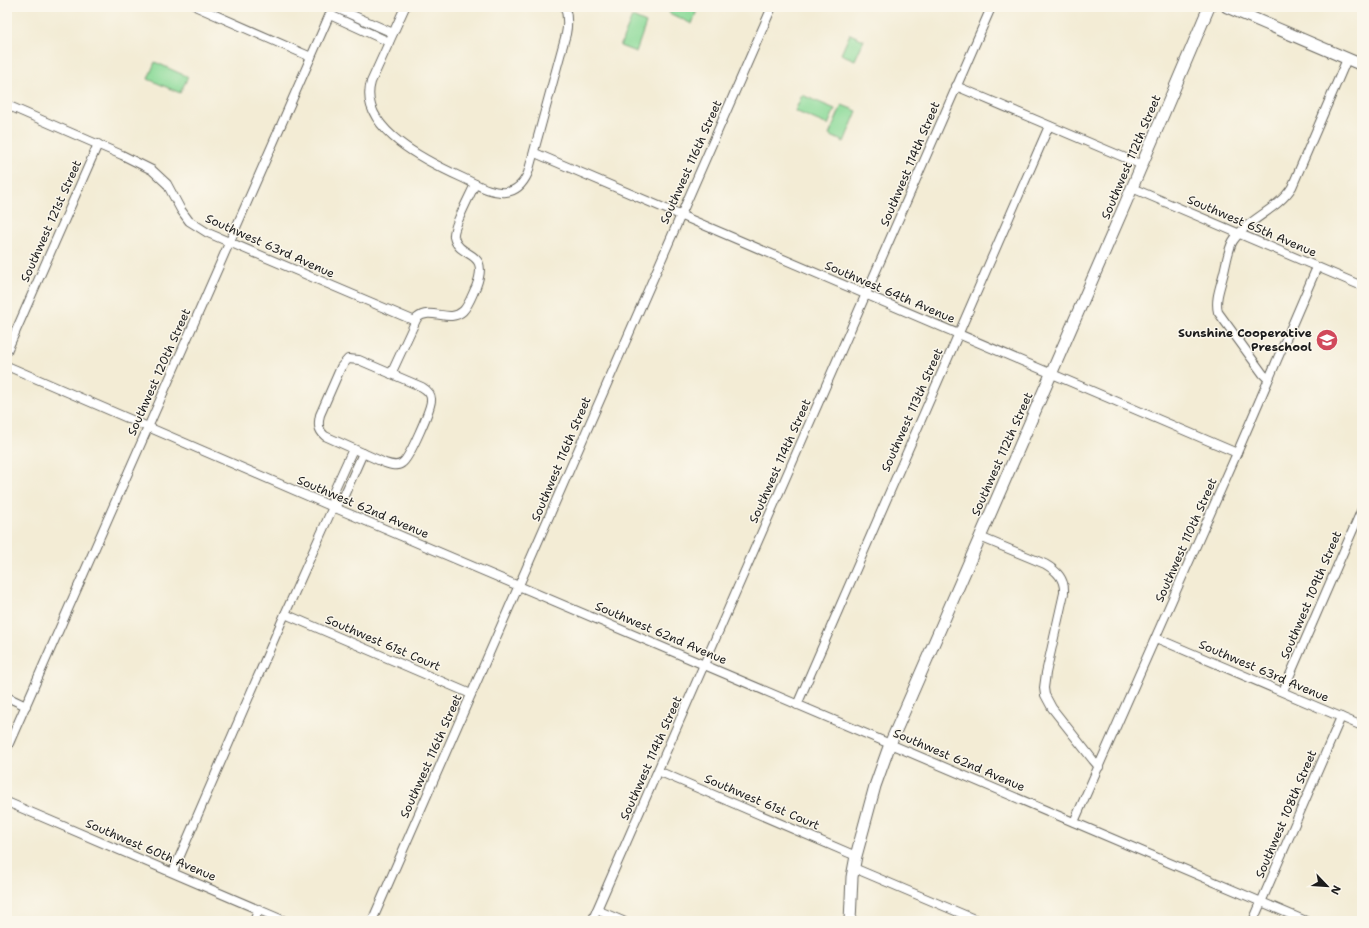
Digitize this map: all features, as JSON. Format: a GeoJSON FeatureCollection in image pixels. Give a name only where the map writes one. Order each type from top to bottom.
{"type":"FeatureCollection","features":[{"type":"Feature","properties":{"kind":"main road","name":"Southwest 112th Street"},"geometry":{"type":"LineString","coordinates":[[850,921],[856,856],[890,744],[1142,165],[1209,7]]}},
{"type":"Feature","properties":{"kind":"main road"},"geometry":{"type":"LineString","coordinates":[[1227,7],[1362,65]]}},
{"type":"Feature","properties":{"kind":"street"},"geometry":{"type":"LineString","coordinates":[[197,7],[311,57]]}},
{"type":"Feature","properties":{"kind":"street"},"geometry":{"type":"LineString","coordinates":[[405,7],[368,90],[373,112],[378,120],[413,152],[433,164],[475,184],[501,192],[513,191],[520,186],[528,173],[566,34],[568,15],[565,7]]}},
{"type":"Feature","properties":{"kind":"street","name":"Southwest 116th Street"},"geometry":{"type":"LineString","coordinates":[[372,921],[772,7]]}},
{"type":"Feature","properties":{"kind":"street"},"geometry":{"type":"LineString","coordinates":[[332,10],[391,38]]}},
{"type":"Feature","properties":{"kind":"street","name":"Southwest 120th Street"},"geometry":{"type":"LineString","coordinates":[[7,748],[147,427],[332,10]]}},
{"type":"Feature","properties":{"kind":"street","name":"Southwest 114th Street"},"geometry":{"type":"LineString","coordinates":[[592,921],[990,10]]}},
{"type":"Feature","properties":{"kind":"street"},"geometry":{"type":"LineString","coordinates":[[1268,379],[1221,317],[1216,307],[1218,293],[1233,242],[1239,234],[1280,202],[1292,187],[1346,58]]}},
{"type":"Feature","properties":{"kind":"street"},"geometry":{"type":"LineString","coordinates":[[956,86],[1142,165]]}},
{"type":"Feature","properties":{"kind":"street","name":"Southwest 63rd Avenue"},"geometry":{"type":"LineString","coordinates":[[7,105],[98,144],[152,170],[167,184],[181,210],[189,221],[208,233],[415,321]]}},
{"type":"Feature","properties":{"kind":"street","name":"Southwest 113th Street"},"geometry":{"type":"LineString","coordinates":[[797,705],[1049,126]]}},
{"type":"Feature","properties":{"kind":"street","name":"Southwest 121st Street"},"geometry":{"type":"LineString","coordinates":[[7,351],[98,144]]}},
{"type":"Feature","properties":{"kind":"street","name":"Southwest 64th Avenue"},"geometry":{"type":"LineString","coordinates":[[534,153],[1237,453]]}},
{"type":"Feature","properties":{"kind":"street"},"geometry":{"type":"LineString","coordinates":[[391,374],[417,318],[424,313],[450,317],[458,314],[466,307],[474,291],[480,275],[479,263],[456,243],[454,237],[457,224],[475,184]]}},
{"type":"Feature","properties":{"kind":"street","name":"Southwest 65th Avenue"},"geometry":{"type":"LineString","coordinates":[[1132,188],[1362,286]]}},
{"type":"Feature","properties":{"kind":"street","name":"Southwest 110th Street"},"geometry":{"type":"LineString","coordinates":[[1074,822],[1237,453],[1317,267]]}},
{"type":"Feature","properties":{"kind":"street"},"geometry":{"type":"LineString","coordinates":[[348,359],[359,360],[391,374],[422,387],[431,397],[430,409],[409,456],[401,464],[395,466],[352,449],[325,436],[322,434],[319,427],[320,415],[341,368],[348,359]]}},
{"type":"Feature","properties":{"kind":"street","name":"Southwest 62nd Avenue"},"geometry":{"type":"LineString","coordinates":[[7,366],[797,705],[1306,921]]}},
{"type":"Feature","properties":{"kind":"street"},"geometry":{"type":"LineString","coordinates":[[334,507],[332,495],[352,449]]}},
{"type":"Feature","properties":{"kind":"street"},"geometry":{"type":"LineString","coordinates":[[173,872],[334,507],[343,498],[363,453]]}},
{"type":"Feature","properties":{"kind":"street","name":"Southwest 109th Street"},"geometry":{"type":"LineString","coordinates":[[1283,691],[1362,509]]}},
{"type":"Feature","properties":{"kind":"street"},"geometry":{"type":"LineString","coordinates":[[980,537],[1050,567],[1061,578],[1064,593],[1046,673],[1044,688],[1045,695],[1052,708],[1099,767]]}},
{"type":"Feature","properties":{"kind":"street","name":"Southwest 61st Court"},"geometry":{"type":"LineString","coordinates":[[286,614],[471,694]]}},
{"type":"Feature","properties":{"kind":"street","name":"Southwest 63rd Avenue"},"geometry":{"type":"LineString","coordinates":[[1156,638],[1362,726]]}},
{"type":"Feature","properties":{"kind":"street"},"geometry":{"type":"LineString","coordinates":[[7,697],[26,706]]}},
{"type":"Feature","properties":{"kind":"street","name":"Southwest 108th Street"},"geometry":{"type":"LineString","coordinates":[[1253,921],[1342,717]]}},
{"type":"Feature","properties":{"kind":"street","name":"Southwest 61st Court"},"geometry":{"type":"LineString","coordinates":[[658,771],[856,856]]}},
{"type":"Feature","properties":{"kind":"street","name":"Southwest 60th Avenue"},"geometry":{"type":"LineString","coordinates":[[7,802],[285,921]]}},
{"type":"Feature","properties":{"kind":"street"},"geometry":{"type":"LineString","coordinates":[[854,868],[978,921]]}},
{"type":"Feature","properties":{"kind":"street"},"geometry":{"type":"LineString","coordinates":[[254,921],[259,910]]}},
{"type":"Feature","properties":{"kind":"street"},"geometry":{"type":"LineString","coordinates":[[597,910],[623,921]]}},
{"type":"Feature","properties":{"kind":"green space"},"geometry":{"type":"Polygon","coordinates":[[[671,7],[690,7],[697,10],[692,24],[669,13],[671,7]]]}},
{"type":"Feature","properties":{"kind":"green space"},"geometry":{"type":"Polygon","coordinates":[[[632,17],[646,23],[636,52],[620,46],[632,17]]]}},
{"type":"Feature","properties":{"kind":"green space"},"geometry":{"type":"Polygon","coordinates":[[[850,34],[864,40],[855,60],[841,54],[850,34]]]}},
{"type":"Feature","properties":{"kind":"green space"},"geometry":{"type":"Polygon","coordinates":[[[155,62],[188,77],[180,93],[148,79],[155,62]]]}},
{"type":"Feature","properties":{"kind":"green space"},"geometry":{"type":"Polygon","coordinates":[[[802,95],[835,109],[828,125],[795,111],[802,95]]]}},
{"type":"Feature","properties":{"kind":"green space"},"geometry":{"type":"Polygon","coordinates":[[[842,105],[857,111],[844,142],[829,135],[842,105]]]}},
{"type":"Feature","properties":{"kind":"place","name":"Sunshine Cooperative Preschool"},"geometry":{"type":"Point","coordinates":[1327,340]}}]}
